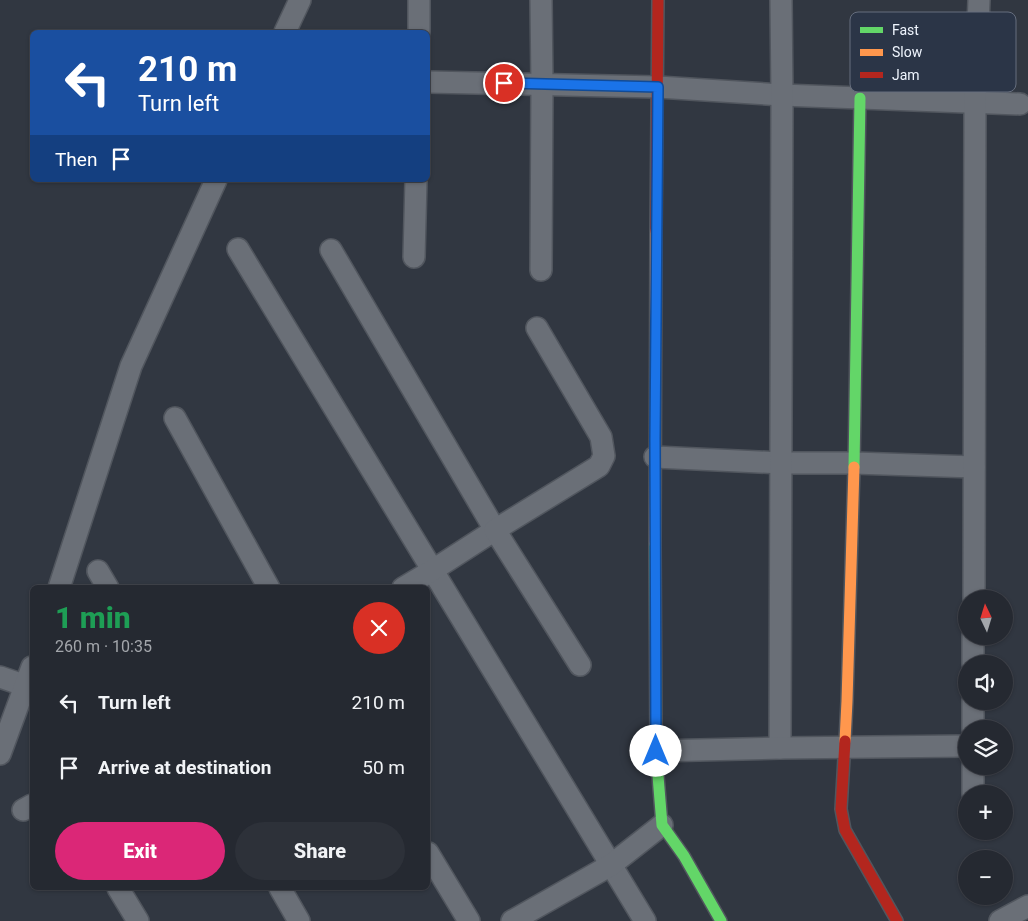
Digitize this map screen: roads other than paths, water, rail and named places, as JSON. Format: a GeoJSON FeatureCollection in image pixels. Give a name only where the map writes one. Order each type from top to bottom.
{"type":"FeatureCollection","features":[{"type":"Feature","properties":{"kind":"street"},"geometry":{"type":"LineString","coordinates":[[285,30],[300,0]]}},
{"type":"Feature","properties":{"kind":"street"},"geometry":{"type":"LineString","coordinates":[[419,30],[420,0]]}},
{"type":"Feature","properties":{"kind":"street"},"geometry":{"type":"LineString","coordinates":[[541,0],[541,270]]}},
{"type":"Feature","properties":{"kind":"street"},"geometry":{"type":"LineString","coordinates":[[658,0],[655,456],[656,751],[662,826],[684,856],[721,921]]}},
{"type":"Feature","properties":{"kind":"street"},"geometry":{"type":"LineString","coordinates":[[780,748],[781,0]]}},
{"type":"Feature","properties":{"kind":"street"},"geometry":{"type":"LineString","coordinates":[[430,82],[658,87],[782,95],[1020,104]]}},
{"type":"Feature","properties":{"kind":"street"},"geometry":{"type":"LineString","coordinates":[[974,590],[975,92]]}},
{"type":"Feature","properties":{"kind":"street"},"geometry":{"type":"LineString","coordinates":[[860,98],[854,463],[847,701],[841,809],[845,830],[898,921]]}},
{"type":"Feature","properties":{"kind":"street"},"geometry":{"type":"LineString","coordinates":[[60,585],[131,366],[215,182]]}},
{"type":"Feature","properties":{"kind":"street"},"geometry":{"type":"LineString","coordinates":[[414,257],[416,182]]}},
{"type":"Feature","properties":{"kind":"street"},"geometry":{"type":"LineString","coordinates":[[238,249],[645,921]]}},
{"type":"Feature","properties":{"kind":"street"},"geometry":{"type":"LineString","coordinates":[[332,250],[495,530],[580,665]]}},
{"type":"Feature","properties":{"kind":"street"},"geometry":{"type":"LineString","coordinates":[[408,585],[599,466],[604,456],[601,437],[537,328]]}},
{"type":"Feature","properties":{"kind":"street"},"geometry":{"type":"LineString","coordinates":[[175,418],[267,585]]}},
{"type":"Feature","properties":{"kind":"street"},"geometry":{"type":"LineString","coordinates":[[655,456],[781,464],[854,463],[974,467]]}},
{"type":"Feature","properties":{"kind":"street"},"geometry":{"type":"LineString","coordinates":[[0,677],[29,676],[0,754]]}},
{"type":"Feature","properties":{"kind":"street"},"geometry":{"type":"LineString","coordinates":[[656,751],[958,746]]}},
{"type":"Feature","properties":{"kind":"street"},"geometry":{"type":"LineString","coordinates":[[512,921],[611,865],[662,826]]}},
{"type":"Feature","properties":{"kind":"street"},"geometry":{"type":"LineString","coordinates":[[430,856],[469,921]]}},
{"type":"Feature","properties":{"kind":"street"},"geometry":{"type":"LineString","coordinates":[[119,890],[138,921]]}},
{"type":"Feature","properties":{"kind":"street"},"geometry":{"type":"LineString","coordinates":[[281,890],[299,921]]}},
{"type":"Feature","properties":{"kind":"street"},"geometry":{"type":"LineString","coordinates":[[1000,921],[1028,906]]}}]}
